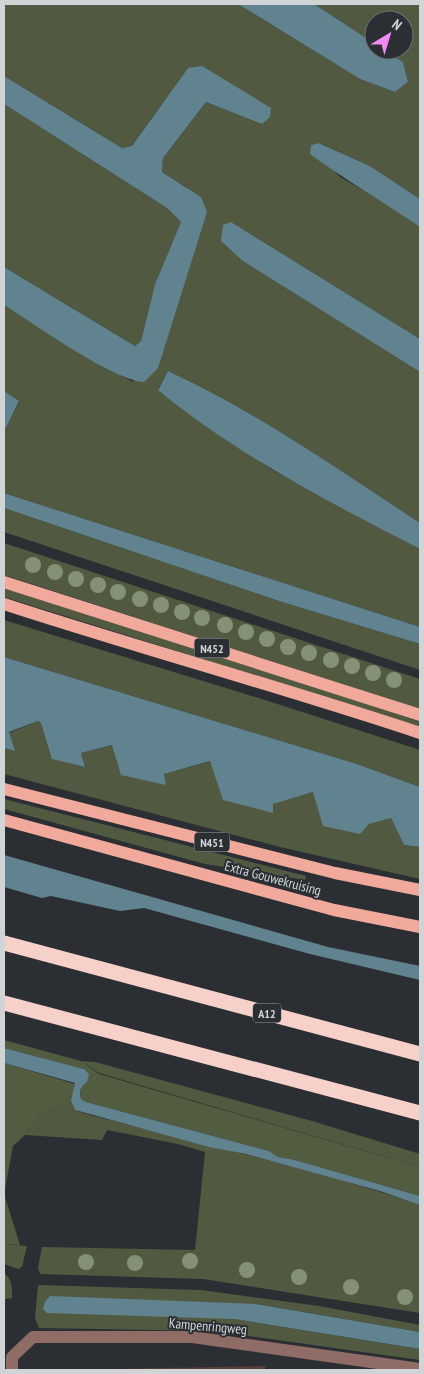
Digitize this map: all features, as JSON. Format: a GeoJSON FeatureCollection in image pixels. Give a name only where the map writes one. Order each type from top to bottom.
{"type":"FeatureCollection","features":[{"type":"Feature","properties":{"kind":"highway","name":"A12"},"geometry":{"type":"LineString","coordinates":[[4,944],[420,1054]]}},
{"type":"Feature","properties":{"kind":"highway"},"geometry":{"type":"LineString","coordinates":[[4,1003],[420,1113]]}},
{"type":"Feature","properties":{"kind":"main road","name":"N452"},"geometry":{"type":"LineString","coordinates":[[4,582],[420,715]]}},
{"type":"Feature","properties":{"kind":"main road","name":"N452"},"geometry":{"type":"LineString","coordinates":[[4,604],[121,641],[272,685],[420,733]]}},
{"type":"Feature","properties":{"kind":"main road","name":"Extra Gouwekruising"},"geometry":{"type":"LineString","coordinates":[[4,789],[335,873],[420,890]]}},
{"type":"Feature","properties":{"kind":"main road","name":"Extra Gouwekruising"},"geometry":{"type":"LineString","coordinates":[[4,820],[334,910],[420,927]]}},
{"type":"Feature","properties":{"kind":"street","name":"Kampenringweg"},"geometry":{"type":"LineString","coordinates":[[12,1370],[12,1357],[33,1337],[192,1337],[420,1369]]}},
{"type":"Feature","properties":{"kind":"green space"},"geometry":{"type":"Polygon","coordinates":[[[4,4],[238,4],[360,79],[395,92],[408,82],[403,62],[400,60],[414,60],[414,10],[364,10],[364,36],[314,4],[420,4],[420,199],[370,166],[320,143],[311,145],[340,177],[392,207],[420,227],[420,339],[231,222],[243,261],[420,372],[420,523],[297,442],[201,387],[168,371],[158,389],[271,469],[420,549],[420,627],[4,493],[4,427],[6,428],[19,402],[4,391],[4,305],[76,351],[133,382],[207,212],[186,187],[162,172],[163,158],[206,102],[262,124],[188,68],[132,146],[122,148],[4,76],[4,4]]]}},
{"type":"Feature","properties":{"kind":"green space"},"geometry":{"type":"Polygon","coordinates":[[[4,104],[167,208],[181,222],[155,284],[141,341],[135,346],[4,267],[4,104]]]}},
{"type":"Feature","properties":{"kind":"green space"},"geometry":{"type":"Polygon","coordinates":[[[4,508],[279,601],[420,644],[420,670],[4,532],[4,508]]]}},
{"type":"Feature","properties":{"kind":"green space"},"geometry":{"type":"Polygon","coordinates":[[[4,543],[420,679],[420,709],[4,575],[4,543]]]}},
{"type":"Feature","properties":{"kind":"green space"},"geometry":{"type":"Polygon","coordinates":[[[4,588],[376,707],[420,722],[420,727],[4,597],[4,588]]]}},
{"type":"Feature","properties":{"kind":"green space"},"geometry":{"type":"Polygon","coordinates":[[[4,620],[262,699],[420,750],[420,787],[357,764],[4,657],[4,620]]]}},
{"type":"Feature","properties":{"kind":"green space"},"geometry":{"type":"Polygon","coordinates":[[[38,721],[41,723],[53,759],[85,767],[81,753],[113,745],[166,785],[164,774],[211,761],[274,807],[272,804],[313,792],[369,824],[391,818],[404,845],[420,847],[420,879],[280,847],[4,774],[4,748],[15,751],[9,733],[38,721]]]}},
{"type":"Feature","properties":{"kind":"green space"},"geometry":{"type":"Polygon","coordinates":[[[4,799],[306,876],[305,880],[205,864],[4,809],[4,799]]]}},
{"type":"Feature","properties":{"kind":"green space"},"geometry":{"type":"Polygon","coordinates":[[[4,1040],[81,1061],[99,1074],[420,1167],[420,1196],[295,1160],[278,1157],[269,1151],[86,1102],[81,1099],[80,1093],[84,1069],[4,1048],[4,1040]]]}},
{"type":"Feature","properties":{"kind":"green space"},"geometry":{"type":"Polygon","coordinates":[[[81,1061],[95,1062],[312,1121],[420,1154],[420,1167],[99,1073],[81,1061]]]}},
{"type":"Feature","properties":{"kind":"green space"},"geometry":{"type":"Polygon","coordinates":[[[4,1063],[75,1084],[72,1102],[42,1113],[25,1135],[13,1146],[4,1194],[4,1063]]]}},
{"type":"Feature","properties":{"kind":"green space"},"geometry":{"type":"Polygon","coordinates":[[[72,1102],[75,1110],[90,1115],[338,1179],[420,1205],[420,1313],[203,1279],[40,1274],[38,1268],[42,1247],[195,1250],[205,1152],[178,1144],[107,1130],[102,1140],[25,1135],[42,1113],[72,1102]]]}},
{"type":"Feature","properties":{"kind":"green space"},"geometry":{"type":"Polygon","coordinates":[[[4,1194],[20,1245],[4,1244],[4,1194]]]}},
{"type":"Feature","properties":{"kind":"green space"},"geometry":{"type":"Polygon","coordinates":[[[4,1244],[27,1246],[22,1267],[18,1269],[4,1264],[4,1244]]]}},
{"type":"Feature","properties":{"kind":"green space"},"geometry":{"type":"Polygon","coordinates":[[[4,1273],[10,1281],[12,1298],[5,1299],[4,1273]]]}},
{"type":"Feature","properties":{"kind":"green space"},"geometry":{"type":"Polygon","coordinates":[[[38,1285],[201,1290],[319,1306],[420,1325],[420,1332],[256,1304],[234,1319],[420,1349],[420,1360],[214,1331],[39,1328],[35,1318],[38,1285]]]}},
{"type":"Feature","properties":{"kind":"water"},"geometry":{"type":"Polygon","coordinates":[[[238,4],[314,4],[364,36],[364,60],[400,60],[403,62],[408,82],[395,92],[360,79],[238,4]]]}},
{"type":"Feature","properties":{"kind":"water"},"geometry":{"type":"Polygon","coordinates":[[[202,66],[271,108],[270,117],[262,124],[206,102],[163,158],[162,172],[201,197],[207,212],[158,368],[144,382],[131,379],[94,362],[4,305],[4,267],[135,346],[141,341],[155,284],[181,222],[167,208],[4,104],[4,76],[122,148],[132,146],[188,68],[202,66]]]}},
{"type":"Feature","properties":{"kind":"water"},"geometry":{"type":"Polygon","coordinates":[[[319,143],[370,166],[420,199],[420,227],[310,154],[311,145],[319,143]]]}},
{"type":"Feature","properties":{"kind":"water"},"geometry":{"type":"Polygon","coordinates":[[[231,222],[420,339],[420,372],[243,261],[221,241],[223,225],[231,222]]]}},
{"type":"Feature","properties":{"kind":"water"},"geometry":{"type":"Polygon","coordinates":[[[168,371],[233,404],[265,423],[420,523],[420,549],[284,476],[219,436],[158,390],[168,371]]]}},
{"type":"Feature","properties":{"kind":"water"},"geometry":{"type":"Polygon","coordinates":[[[4,391],[19,401],[6,428],[4,427],[4,391]]]}},
{"type":"Feature","properties":{"kind":"water"},"geometry":{"type":"Polygon","coordinates":[[[4,493],[420,627],[420,644],[279,601],[4,508],[4,493]]]}},
{"type":"Feature","properties":{"kind":"water"},"geometry":{"type":"Polygon","coordinates":[[[4,657],[357,764],[420,787],[420,847],[404,845],[391,818],[369,824],[360,834],[323,826],[313,792],[273,804],[273,813],[223,800],[210,761],[164,774],[166,785],[121,775],[112,745],[81,753],[85,767],[52,759],[41,723],[38,721],[9,732],[15,751],[4,748],[4,657]]]}},
{"type":"Feature","properties":{"kind":"water"},"geometry":{"type":"Polygon","coordinates":[[[4,855],[328,947],[420,966],[420,980],[310,954],[144,908],[120,911],[51,896],[42,898],[4,887],[4,855]]]}},
{"type":"Feature","properties":{"kind":"water"},"geometry":{"type":"Polygon","coordinates":[[[4,1048],[84,1069],[89,1074],[87,1082],[81,1087],[80,1094],[81,1099],[86,1102],[269,1151],[278,1157],[295,1160],[420,1196],[420,1205],[380,1191],[246,1154],[209,1147],[75,1110],[71,1101],[75,1083],[4,1063],[4,1048]]]}},
{"type":"Feature","properties":{"kind":"water"},"geometry":{"type":"Polygon","coordinates":[[[50,1296],[256,1304],[420,1332],[420,1349],[234,1319],[47,1313],[43,1309],[45,1302],[50,1296]]]}},
{"type":"Feature","properties":{"kind":"building"},"geometry":{"type":"Polygon","coordinates":[[[265,1366],[265,1370],[115,1370],[115,1369],[265,1366]]]}}]}
